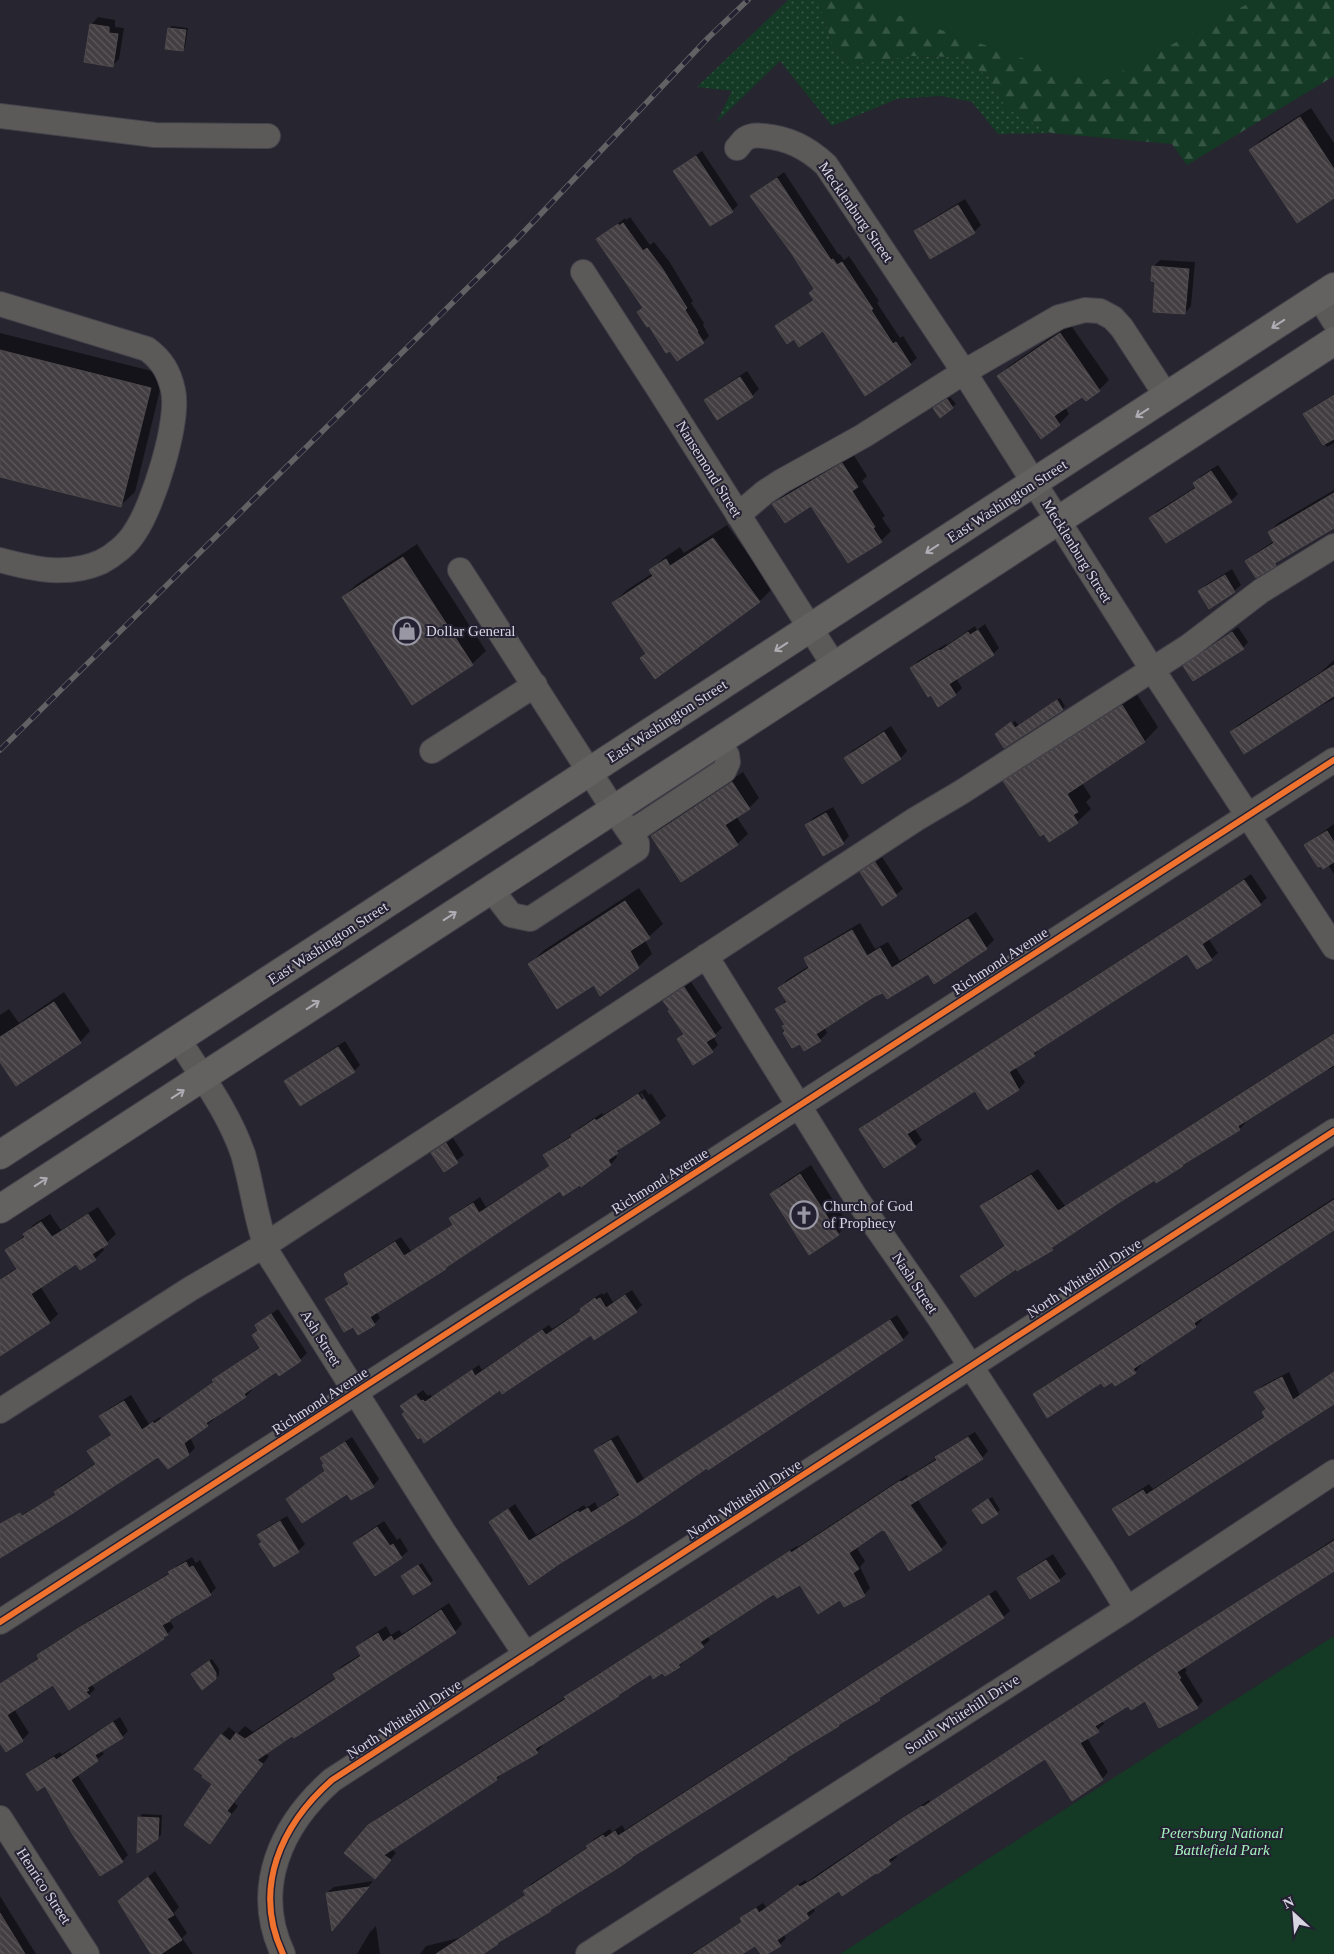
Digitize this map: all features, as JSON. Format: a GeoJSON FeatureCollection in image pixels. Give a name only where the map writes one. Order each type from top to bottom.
{"type":"FeatureCollection","features":[{"type":"Feature","properties":{"kind":"highway","name":"East Washington Street"},"geometry":{"type":"LineString","coordinates":[[0,1155],[1326,292]]}},
{"type":"Feature","properties":{"kind":"highway"},"geometry":{"type":"LineString","coordinates":[[0,1209],[1334,341]]}},
{"type":"Feature","properties":{"kind":"street"},"geometry":{"type":"LineString","coordinates":[[0,116],[156,135],[268,136]]}},
{"type":"Feature","properties":{"kind":"street","name":"Mecklenburg Street"},"geometry":{"type":"LineString","coordinates":[[738,148],[744,139],[754,135],[777,137],[796,143],[814,153],[826,165],[964,372],[1152,669],[1334,947]]}},
{"type":"Feature","properties":{"kind":"street","name":"Nansemond Street"},"geometry":{"type":"LineString","coordinates":[[583,272],[834,667]]}},
{"type":"Feature","properties":{"kind":"street"},"geometry":{"type":"LineString","coordinates":[[1326,292],[1334,321]]}},
{"type":"Feature","properties":{"kind":"street"},"geometry":{"type":"LineString","coordinates":[[0,304],[147,349],[159,359],[168,372],[174,392],[174,417],[166,451],[146,514],[135,533],[123,546],[102,561],[77,570],[53,571],[34,569],[0,560]]}},
{"type":"Feature","properties":{"kind":"street"},"geometry":{"type":"LineString","coordinates":[[738,515],[765,492],[782,481],[863,436],[964,372],[1059,317],[1085,310],[1100,311],[1112,318],[1122,328],[1167,397]]}},
{"type":"Feature","properties":{"kind":"street"},"geometry":{"type":"LineString","coordinates":[[0,1412],[190,1289],[265,1246],[916,819],[960,793],[1189,646],[1261,591],[1334,546]]}},
{"type":"Feature","properties":{"kind":"street"},"geometry":{"type":"LineString","coordinates":[[460,570],[637,843],[637,849],[530,920],[511,914],[491,889]]}},
{"type":"Feature","properties":{"kind":"street"},"geometry":{"type":"LineString","coordinates":[[432,751],[535,685]]}},
{"type":"Feature","properties":{"kind":"street"},"geometry":{"type":"LineString","coordinates":[[630,833],[724,771],[728,762],[727,755],[718,742]]}},
{"type":"Feature","properties":{"kind":"street","name":"Richmond Avenue"},"geometry":{"type":"LineString","coordinates":[[0,1622],[1334,760]]}},
{"type":"Feature","properties":{"kind":"street","name":"Nash Street"},"geometry":{"type":"LineString","coordinates":[[706,956],[856,1198],[971,1367],[1102,1568],[1126,1609]]}},
{"type":"Feature","properties":{"kind":"street","name":"Ash Street"},"geometry":{"type":"LineString","coordinates":[[179,1040],[218,1100],[242,1154],[265,1246],[269,1255],[443,1531],[526,1655]]}},
{"type":"Feature","properties":{"kind":"street","name":"North Whitehill Drive"},"geometry":{"type":"LineString","coordinates":[[283,1954],[272,1919],[270,1896],[273,1869],[282,1843],[296,1818],[314,1796],[332,1780],[1334,1131]]}},
{"type":"Feature","properties":{"kind":"street","name":"South Whitehill Drive"},"geometry":{"type":"LineString","coordinates":[[588,1954],[1126,1609],[1334,1472]]}},
{"type":"Feature","properties":{"kind":"street","name":"Henrico Street"},"geometry":{"type":"LineString","coordinates":[[0,1818],[87,1954]]}},
{"type":"Feature","properties":{"kind":"green space"},"geometry":{"type":"Polygon","coordinates":[[[788,0],[818,0],[832,43],[846,65],[911,56],[958,57],[989,77],[1006,108],[1051,133],[998,134],[972,102],[941,96],[897,99],[832,126],[780,61],[716,123],[732,91],[697,87],[788,0]]]}},
{"type":"Feature","properties":{"kind":"green space"},"geometry":{"type":"Polygon","coordinates":[[[818,0],[1334,0],[1334,76],[1187,165],[1172,144],[1051,133],[1006,108],[989,77],[958,57],[911,56],[846,65],[832,43],[818,0]]]}},
{"type":"Feature","properties":{"kind":"green space"},"geometry":{"type":"Polygon","coordinates":[[[854,0],[1255,0],[1098,84],[854,0]]]}},
{"type":"Feature","properties":{"kind":"green space","name":"Petersburg National Battlefield Park"},"geometry":{"type":"Polygon","coordinates":[[[1334,1636],[1334,1954],[840,1954],[1334,1636]]]}},
{"type":"Feature","properties":{"kind":"building"},"geometry":{"type":"Polygon","coordinates":[[[90,24],[109,27],[109,33],[118,34],[113,67],[84,62],[90,24]]]}},
{"type":"Feature","properties":{"kind":"building"},"geometry":{"type":"Polygon","coordinates":[[[168,28],[186,30],[183,51],[165,49],[168,28]]]}},
{"type":"Feature","properties":{"kind":"building"},"geometry":{"type":"Polygon","coordinates":[[[1300,117],[1334,169],[1334,198],[1297,223],[1249,150],[1300,117]]]}},
{"type":"Feature","properties":{"kind":"building"},"geometry":{"type":"Polygon","coordinates":[[[696,156],[733,212],[710,226],[673,171],[696,156]]]}},
{"type":"Feature","properties":{"kind":"building"},"geometry":{"type":"Polygon","coordinates":[[[777,178],[831,260],[833,259],[837,265],[842,262],[873,309],[871,310],[893,344],[896,342],[911,365],[865,396],[823,331],[799,347],[794,339],[787,344],[775,326],[814,300],[809,293],[814,289],[792,254],[750,196],[777,178]]]}},
{"type":"Feature","properties":{"kind":"building"},"geometry":{"type":"Polygon","coordinates":[[[958,205],[975,233],[930,259],[914,231],[958,205]]]}},
{"type":"Feature","properties":{"kind":"building"},"geometry":{"type":"Polygon","coordinates":[[[623,223],[643,251],[647,248],[662,268],[687,308],[685,310],[704,343],[677,361],[670,351],[666,353],[649,326],[647,327],[637,312],[643,308],[596,239],[618,224],[619,226],[623,223]]]}},
{"type":"Feature","properties":{"kind":"building"},"geometry":{"type":"Polygon","coordinates":[[[1152,266],[1189,269],[1185,314],[1153,312],[1155,282],[1151,281],[1152,266]]]}},
{"type":"Feature","properties":{"kind":"building"},"geometry":{"type":"Polygon","coordinates":[[[1060,333],[1100,391],[1086,401],[1082,397],[1054,416],[1060,425],[1041,439],[997,376],[1060,333]]]}},
{"type":"Feature","properties":{"kind":"building"},"geometry":{"type":"Polygon","coordinates":[[[0,350],[151,388],[121,507],[0,477],[0,350]]]}},
{"type":"Feature","properties":{"kind":"building"},"geometry":{"type":"Polygon","coordinates":[[[740,377],[753,397],[717,420],[704,400],[740,377]]]}},
{"type":"Feature","properties":{"kind":"building"},"geometry":{"type":"Polygon","coordinates":[[[1334,395],[1334,439],[1323,445],[1303,414],[1334,395]]]}},
{"type":"Feature","properties":{"kind":"building"},"geometry":{"type":"Polygon","coordinates":[[[947,399],[953,408],[940,418],[933,408],[947,399]]]}},
{"type":"Feature","properties":{"kind":"building"},"geometry":{"type":"Polygon","coordinates":[[[842,463],[858,487],[852,491],[875,527],[873,528],[882,542],[848,563],[811,506],[785,523],[772,504],[842,463]]]}},
{"type":"Feature","properties":{"kind":"building"},"geometry":{"type":"Polygon","coordinates":[[[1211,471],[1232,502],[1166,543],[1149,518],[1196,488],[1193,483],[1211,471]]]}},
{"type":"Feature","properties":{"kind":"building"},"geometry":{"type":"Polygon","coordinates":[[[1334,493],[1334,528],[1275,563],[1276,566],[1256,578],[1245,561],[1274,543],[1268,532],[1334,493]]]}},
{"type":"Feature","properties":{"kind":"building"},"geometry":{"type":"Polygon","coordinates":[[[713,538],[760,602],[655,679],[640,658],[646,654],[612,603],[653,576],[649,570],[666,559],[670,566],[713,538]]]}},
{"type":"Feature","properties":{"kind":"building","name":"Dollar General"},"geometry":{"type":"Polygon","coordinates":[[[403,557],[473,665],[412,705],[342,597],[403,557]]]}},
{"type":"Feature","properties":{"kind":"building"},"geometry":{"type":"Polygon","coordinates":[[[1225,575],[1235,592],[1209,609],[1198,591],[1225,575]]]}},
{"type":"Feature","properties":{"kind":"building"},"geometry":{"type":"Polygon","coordinates":[[[978,630],[994,655],[949,684],[956,695],[938,707],[931,695],[928,697],[910,668],[968,632],[970,635],[978,630]]]}},
{"type":"Feature","properties":{"kind":"building"},"geometry":{"type":"Polygon","coordinates":[[[1232,632],[1244,649],[1193,681],[1183,666],[1232,632]]]}},
{"type":"Feature","properties":{"kind":"building"},"geometry":{"type":"Polygon","coordinates":[[[1334,665],[1334,696],[1244,754],[1230,732],[1334,665]]]}},
{"type":"Feature","properties":{"kind":"building"},"geometry":{"type":"Polygon","coordinates":[[[1057,700],[1063,710],[1004,748],[995,734],[1011,722],[1015,728],[1057,700]]]}},
{"type":"Feature","properties":{"kind":"building"},"geometry":{"type":"Polygon","coordinates":[[[1122,705],[1145,742],[1067,794],[1078,812],[1073,815],[1078,823],[1049,842],[1044,834],[1040,836],[1003,781],[1122,705]]]}},
{"type":"Feature","properties":{"kind":"building"},"geometry":{"type":"Polygon","coordinates":[[[884,732],[901,759],[862,784],[844,758],[884,732]]]}},
{"type":"Feature","properties":{"kind":"building"},"geometry":{"type":"Polygon","coordinates":[[[732,782],[750,809],[725,825],[738,845],[681,882],[651,836],[732,782]]]}},
{"type":"Feature","properties":{"kind":"building"},"geometry":{"type":"Polygon","coordinates":[[[826,813],[844,844],[823,856],[805,825],[826,813]]]}},
{"type":"Feature","properties":{"kind":"building"},"geometry":{"type":"Polygon","coordinates":[[[1327,831],[1334,842],[1334,862],[1323,869],[1321,866],[1318,867],[1304,845],[1327,831]]]}},
{"type":"Feature","properties":{"kind":"building"},"geometry":{"type":"Polygon","coordinates":[[[875,862],[897,896],[882,906],[860,872],[875,862]]]}},
{"type":"Feature","properties":{"kind":"building"},"geometry":{"type":"Polygon","coordinates":[[[1244,880],[1261,905],[1202,944],[1212,960],[1197,969],[1187,954],[1033,1053],[1035,1056],[1009,1072],[1019,1090],[987,1110],[975,1091],[907,1134],[916,1147],[884,1168],[859,1129],[1244,880]]]}},
{"type":"Feature","properties":{"kind":"building"},"geometry":{"type":"Polygon","coordinates":[[[625,901],[650,938],[630,951],[639,968],[600,996],[594,985],[557,1009],[528,964],[625,901]]]}},
{"type":"Feature","properties":{"kind":"building"},"geometry":{"type":"Polygon","coordinates":[[[968,919],[987,949],[934,984],[928,974],[887,999],[883,993],[875,996],[816,1034],[821,1041],[804,1051],[800,1044],[792,1048],[783,1033],[785,1031],[782,1026],[785,1025],[775,1009],[787,1002],[778,988],[809,968],[804,958],[852,930],[867,956],[880,948],[892,968],[968,919]]]}},
{"type":"Feature","properties":{"kind":"building"},"geometry":{"type":"Polygon","coordinates":[[[684,987],[716,1036],[706,1042],[713,1052],[693,1065],[677,1039],[684,1034],[663,1001],[684,987]]]}},
{"type":"Feature","properties":{"kind":"building"},"geometry":{"type":"Polygon","coordinates":[[[54,1002],[81,1043],[16,1086],[0,1062],[0,1037],[54,1002]]]}},
{"type":"Feature","properties":{"kind":"building"},"geometry":{"type":"Polygon","coordinates":[[[1334,1034],[1334,1065],[1238,1126],[1240,1130],[1156,1183],[1155,1180],[1123,1200],[1051,1248],[1053,1250],[1017,1271],[1016,1269],[975,1297],[960,1276],[1005,1246],[980,1206],[1031,1175],[1058,1211],[1334,1034]]]}},
{"type":"Feature","properties":{"kind":"building"},"geometry":{"type":"Polygon","coordinates":[[[338,1047],[355,1072],[300,1106],[284,1081],[338,1047]]]}},
{"type":"Feature","properties":{"kind":"building"},"geometry":{"type":"Polygon","coordinates":[[[638,1094],[642,1100],[644,1099],[660,1123],[616,1151],[618,1153],[608,1160],[611,1165],[581,1187],[580,1185],[563,1196],[560,1191],[446,1269],[370,1317],[375,1325],[358,1335],[353,1327],[344,1332],[325,1299],[349,1284],[344,1274],[395,1242],[404,1256],[453,1225],[449,1218],[473,1203],[479,1213],[550,1166],[543,1155],[572,1137],[571,1135],[595,1119],[596,1121],[638,1094]]]}},
{"type":"Feature","properties":{"kind":"building"},"geometry":{"type":"Polygon","coordinates":[[[446,1143],[458,1163],[444,1172],[431,1153],[446,1143]]]}},
{"type":"Feature","properties":{"kind":"building","name":"Church of God of Prophecy"},"geometry":{"type":"Polygon","coordinates":[[[800,1174],[839,1235],[809,1255],[770,1194],[800,1174]]]}},
{"type":"Feature","properties":{"kind":"building"},"geometry":{"type":"Polygon","coordinates":[[[1334,1200],[1334,1230],[1194,1323],[1196,1327],[1133,1369],[1136,1373],[1115,1386],[1112,1382],[1104,1387],[1101,1383],[1047,1418],[1033,1394],[1334,1200]]]}},
{"type":"Feature","properties":{"kind":"building"},"geometry":{"type":"Polygon","coordinates":[[[88,1214],[108,1244],[92,1254],[96,1260],[80,1270],[76,1264],[31,1294],[50,1323],[0,1356],[0,1280],[17,1269],[5,1250],[25,1237],[23,1234],[41,1222],[52,1237],[88,1214]]]}},
{"type":"Feature","properties":{"kind":"building"},"geometry":{"type":"Polygon","coordinates":[[[625,1295],[637,1312],[594,1340],[591,1335],[502,1394],[500,1390],[424,1443],[421,1437],[418,1439],[402,1414],[405,1412],[400,1406],[416,1395],[421,1401],[425,1402],[472,1370],[475,1376],[542,1330],[546,1335],[581,1311],[580,1309],[595,1298],[596,1300],[600,1298],[606,1308],[625,1295]]]}},
{"type":"Feature","properties":{"kind":"building"},"geometry":{"type":"Polygon","coordinates":[[[271,1314],[301,1361],[279,1376],[276,1372],[244,1394],[246,1397],[206,1423],[208,1426],[184,1443],[189,1455],[168,1469],[158,1457],[0,1558],[0,1524],[20,1513],[22,1516],[56,1495],[54,1492],[96,1464],[87,1451],[112,1435],[99,1416],[124,1401],[142,1430],[153,1422],[154,1424],[214,1382],[212,1380],[260,1348],[252,1335],[258,1331],[255,1325],[271,1314]]]}},
{"type":"Feature","properties":{"kind":"building"},"geometry":{"type":"Polygon","coordinates":[[[890,1320],[903,1340],[708,1470],[707,1468],[637,1516],[559,1564],[529,1585],[489,1522],[508,1509],[529,1541],[578,1511],[579,1513],[588,1508],[591,1513],[620,1495],[594,1450],[611,1440],[637,1484],[890,1320]]]}},
{"type":"Feature","properties":{"kind":"building"},"geometry":{"type":"Polygon","coordinates":[[[1334,1372],[1334,1404],[1129,1536],[1112,1509],[1143,1490],[1146,1495],[1265,1417],[1262,1412],[1266,1409],[1254,1392],[1282,1377],[1293,1400],[1334,1372]]]}},
{"type":"Feature","properties":{"kind":"building"},"geometry":{"type":"Polygon","coordinates":[[[968,1437],[983,1459],[910,1505],[942,1550],[909,1571],[885,1531],[882,1530],[849,1553],[859,1569],[853,1573],[865,1596],[844,1607],[840,1600],[818,1614],[800,1585],[777,1598],[774,1594],[700,1642],[704,1647],[678,1665],[680,1667],[665,1676],[662,1673],[653,1679],[651,1674],[535,1749],[538,1753],[496,1777],[497,1780],[384,1855],[391,1860],[375,1879],[344,1853],[368,1825],[566,1699],[564,1697],[790,1551],[791,1553],[900,1481],[937,1460],[935,1457],[968,1437]]]}},
{"type":"Feature","properties":{"kind":"building"},"geometry":{"type":"Polygon","coordinates":[[[345,1442],[374,1487],[351,1500],[347,1494],[302,1523],[286,1499],[325,1471],[322,1465],[324,1464],[320,1458],[345,1442]]]}},
{"type":"Feature","properties":{"kind":"building"},"geometry":{"type":"Polygon","coordinates":[[[988,1499],[998,1514],[982,1524],[972,1510],[988,1499]]]}},
{"type":"Feature","properties":{"kind":"building"},"geometry":{"type":"Polygon","coordinates":[[[280,1521],[299,1552],[274,1567],[259,1544],[262,1542],[257,1535],[280,1521]]]}},
{"type":"Feature","properties":{"kind":"building"},"geometry":{"type":"Polygon","coordinates":[[[377,1527],[390,1546],[393,1544],[402,1558],[375,1576],[353,1543],[377,1527]]]}},
{"type":"Feature","properties":{"kind":"building"},"geometry":{"type":"Polygon","coordinates":[[[1334,1541],[1334,1571],[1177,1672],[1181,1678],[1179,1679],[1198,1708],[1159,1728],[1145,1701],[1131,1710],[1128,1706],[1095,1726],[1099,1732],[1080,1743],[1103,1780],[1072,1801],[1045,1759],[888,1860],[891,1864],[877,1874],[842,1896],[839,1891],[806,1913],[809,1918],[777,1940],[781,1946],[767,1954],[761,1954],[755,1946],[742,1954],[693,1954],[742,1922],[740,1918],[756,1908],[759,1913],[798,1885],[800,1887],[814,1879],[903,1818],[923,1807],[1157,1653],[1334,1541]]]}},
{"type":"Feature","properties":{"kind":"building"},"geometry":{"type":"Polygon","coordinates":[[[1046,1560],[1060,1581],[1030,1599],[1017,1578],[1046,1560]]]}},
{"type":"Feature","properties":{"kind":"building"},"geometry":{"type":"Polygon","coordinates":[[[186,1562],[189,1568],[193,1566],[211,1595],[162,1625],[168,1635],[163,1637],[164,1639],[87,1688],[89,1690],[86,1692],[90,1696],[69,1710],[53,1685],[7,1715],[23,1741],[6,1752],[0,1743],[0,1684],[39,1659],[37,1655],[80,1627],[170,1574],[168,1572],[186,1562]]]}},
{"type":"Feature","properties":{"kind":"building"},"geometry":{"type":"Polygon","coordinates":[[[418,1565],[431,1584],[413,1595],[401,1576],[418,1565]]]}},
{"type":"Feature","properties":{"kind":"building"},"geometry":{"type":"Polygon","coordinates":[[[989,1595],[1004,1618],[879,1698],[880,1700],[786,1758],[551,1911],[497,1943],[483,1954],[436,1954],[526,1895],[523,1891],[588,1848],[586,1846],[603,1835],[605,1838],[615,1831],[618,1836],[989,1595]]]}},
{"type":"Feature","properties":{"kind":"building"},"geometry":{"type":"Polygon","coordinates":[[[441,1610],[456,1633],[257,1760],[263,1764],[227,1811],[231,1814],[210,1844],[184,1825],[212,1784],[194,1769],[221,1734],[230,1741],[236,1733],[245,1739],[336,1679],[333,1674],[361,1656],[356,1647],[378,1633],[383,1642],[391,1636],[394,1641],[441,1610]]]}},
{"type":"Feature","properties":{"kind":"building"},"geometry":{"type":"Polygon","coordinates":[[[209,1661],[216,1673],[216,1679],[202,1690],[191,1674],[209,1661]]]}},
{"type":"Feature","properties":{"kind":"building"},"geometry":{"type":"Polygon","coordinates":[[[113,1722],[123,1738],[95,1755],[98,1761],[71,1780],[123,1862],[100,1876],[73,1835],[45,1786],[37,1791],[26,1774],[54,1757],[56,1760],[113,1722]]]}},
{"type":"Feature","properties":{"kind":"building"},"geometry":{"type":"Polygon","coordinates":[[[138,1817],[159,1818],[158,1839],[137,1853],[138,1817]]]}},
{"type":"Feature","properties":{"kind":"building"},"geometry":{"type":"Polygon","coordinates":[[[148,1877],[174,1915],[167,1919],[182,1940],[161,1954],[151,1954],[118,1901],[148,1877]]]}},
{"type":"Feature","properties":{"kind":"building"},"geometry":{"type":"Polygon","coordinates":[[[369,1887],[332,1931],[326,1893],[369,1887]]]}},
{"type":"Feature","properties":{"kind":"building"},"geometry":{"type":"Polygon","coordinates":[[[0,1913],[25,1954],[0,1954],[0,1913]]]}},
{"type":"Feature","properties":{"kind":"railway"},"geometry":{"type":"LineString","coordinates":[[0,750],[517,239],[709,37],[748,0]]}},
{"type":"Feature","properties":{"kind":"cycle path"},"geometry":{"type":"LineString","coordinates":[[0,1622],[1334,760]]}},
{"type":"Feature","properties":{"kind":"cycle path"},"geometry":{"type":"LineString","coordinates":[[283,1954],[274,1929],[270,1905],[271,1882],[277,1859],[286,1837],[298,1817],[332,1780],[1334,1131]]}},
{"type":"Feature","properties":{"kind":"place","name":"Dollar General"},"geometry":{"type":"Point","coordinates":[407,631]}},
{"type":"Feature","properties":{"kind":"place","name":"Church of God of Prophecy"},"geometry":{"type":"Point","coordinates":[804,1215]}}]}
